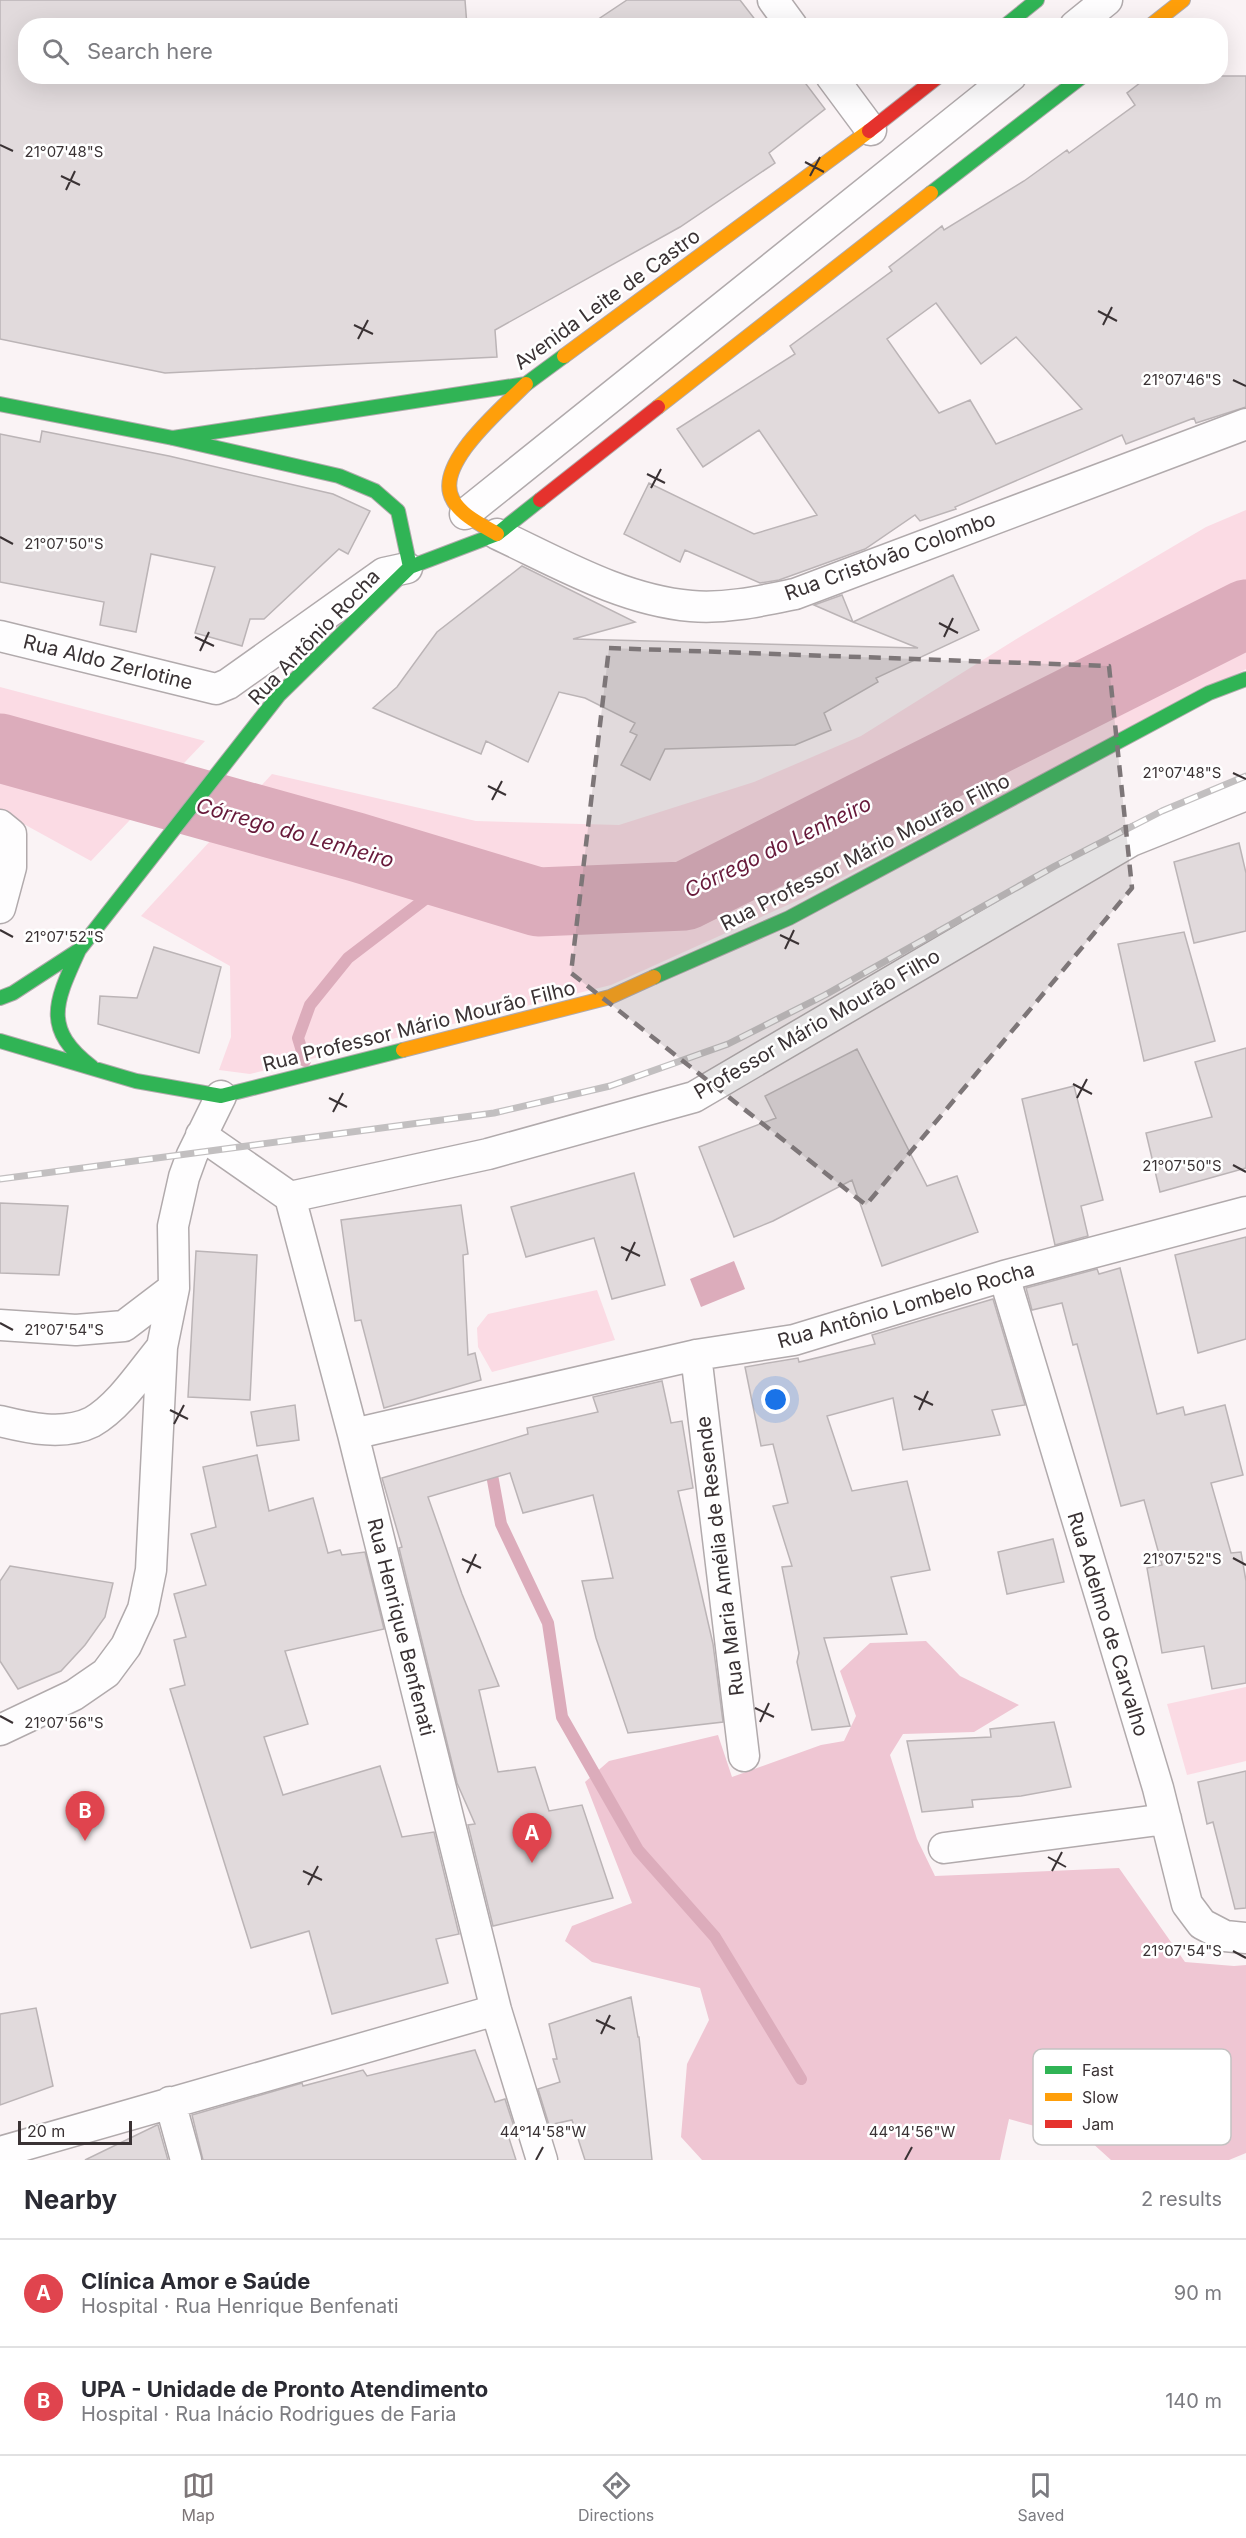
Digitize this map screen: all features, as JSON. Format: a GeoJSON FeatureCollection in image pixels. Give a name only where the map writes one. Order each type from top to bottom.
{"type":"FeatureCollection","features":[{"type":"Feature","properties":{"kind":"main road"},"geometry":{"type":"LineString","coordinates":[[1015,18],[1038,0]]}},
{"type":"Feature","properties":{"kind":"main road"},"geometry":{"type":"LineString","coordinates":[[1160,18],[1183,0]]}},
{"type":"Feature","properties":{"kind":"main road","name":"Avenida Leite de Castro"},"geometry":{"type":"LineString","coordinates":[[173,438],[526,384],[929,84]]}},
{"type":"Feature","properties":{"kind":"main road"},"geometry":{"type":"LineString","coordinates":[[526,384],[457,459],[447,485],[450,498],[465,514],[497,534],[1073,84]]}},
{"type":"Feature","properties":{"kind":"main road"},"geometry":{"type":"LineString","coordinates":[[0,404],[173,438],[339,476],[375,491],[398,511],[410,567]]}},
{"type":"Feature","properties":{"kind":"main road","name":"Rua Antônio Rocha"},"geometry":{"type":"LineString","coordinates":[[104,1074],[77,1057],[62,1039],[57,1022],[63,983],[78,950],[279,695],[410,567],[497,534]]}},
{"type":"Feature","properties":{"kind":"main road","name":"Rua Professor Mário Mourão Filho"},"geometry":{"type":"LineString","coordinates":[[104,1074],[180,1092],[221,1096],[610,997],[789,918],[1209,693],[1246,679]]}},
{"type":"Feature","properties":{"kind":"main road","name":"Rua Antônio Rocha"},"geometry":{"type":"LineString","coordinates":[[0,998],[13,993],[78,950]]}},
{"type":"Feature","properties":{"kind":"main road"},"geometry":{"type":"LineString","coordinates":[[0,1041],[104,1074]]}},
{"type":"Feature","properties":{"kind":"street"},"geometry":{"type":"LineString","coordinates":[[773,0],[786,18]]}},
{"type":"Feature","properties":{"kind":"street"},"geometry":{"type":"LineString","coordinates":[[1085,18],[1107,0]]}},
{"type":"Feature","properties":{"kind":"street"},"geometry":{"type":"LineString","coordinates":[[837,84],[871,129]]}},
{"type":"Feature","properties":{"kind":"street"},"geometry":{"type":"LineString","coordinates":[[465,514],[1001,84]]}},
{"type":"Feature","properties":{"kind":"street","name":"Rua Cristóvão Colombo"},"geometry":{"type":"LineString","coordinates":[[497,534],[631,594],[690,606],[748,604],[795,594],[1246,424]]}},
{"type":"Feature","properties":{"kind":"street","name":"Rua Aldo Zerlotine"},"geometry":{"type":"LineString","coordinates":[[0,636],[216,688],[228,684],[384,573],[410,567]]}},
{"type":"Feature","properties":{"kind":"street","name":"Professor Mário Mourão Filho"},"geometry":{"type":"LineString","coordinates":[[290,1197],[488,1154],[694,1097],[1131,841],[1246,795]]}},
{"type":"Feature","properties":{"kind":"street"},"geometry":{"type":"LineString","coordinates":[[0,825],[11,834],[10,867],[0,908]]}},
{"type":"Feature","properties":{"kind":"street"},"geometry":{"type":"LineString","coordinates":[[0,1730],[74,1695],[106,1673],[126,1646],[143,1609],[151,1570],[162,1347],[174,1288],[173,1226],[184,1177],[201,1135],[221,1096]]}},
{"type":"Feature","properties":{"kind":"street"},"geometry":{"type":"LineString","coordinates":[[201,1135],[290,1197]]}},
{"type":"Feature","properties":{"kind":"street","name":"Rua Henrique Benfenati"},"geometry":{"type":"LineString","coordinates":[[290,1197],[353,1434],[496,2010],[542,2160]]}},
{"type":"Feature","properties":{"kind":"street","name":"Rua Antônio Lombelo Rocha"},"geometry":{"type":"LineString","coordinates":[[353,1434],[696,1355],[794,1340],[1004,1276],[1246,1212]]}},
{"type":"Feature","properties":{"kind":"street","name":"Rua Adelmo de Carvalho"},"geometry":{"type":"LineString","coordinates":[[1004,1276],[1166,1819],[1187,1904],[1202,1924],[1225,1936],[1246,1938]]}},
{"type":"Feature","properties":{"kind":"street"},"geometry":{"type":"LineString","coordinates":[[0,1325],[76,1330],[124,1326],[174,1288]]}},
{"type":"Feature","properties":{"kind":"street"},"geometry":{"type":"LineString","coordinates":[[0,1421],[47,1430],[70,1428],[92,1422],[115,1403],[162,1347]]}},
{"type":"Feature","properties":{"kind":"street","name":"Rua Maria Amélia de Resende"},"geometry":{"type":"LineString","coordinates":[[696,1355],[744,1756]]}},
{"type":"Feature","properties":{"kind":"street"},"geometry":{"type":"LineString","coordinates":[[944,1848],[1166,1819]]}},
{"type":"Feature","properties":{"kind":"street"},"geometry":{"type":"LineString","coordinates":[[0,2152],[496,2010]]}},
{"type":"Feature","properties":{"kind":"street"},"geometry":{"type":"LineString","coordinates":[[170,2102],[186,2160]]}},
{"type":"Feature","properties":{"kind":"highlighted area"},"geometry":{"type":"Polygon","coordinates":[[[609,648],[1109,666],[1132,888],[866,1205],[571,973],[609,648]]]}},
{"type":"Feature","properties":{"kind":"shaded area"},"geometry":{"type":"Polygon","coordinates":[[[1246,510],[1246,669],[803,898],[611,985],[250,1074],[219,1070],[231,1037],[230,966],[141,916],[272,774],[476,821],[619,825],[754,782],[861,736],[1023,635],[1206,527],[1246,510]]]}},
{"type":"Feature","properties":{"kind":"shaded area"},"geometry":{"type":"Polygon","coordinates":[[[0,687],[205,741],[91,861],[0,811],[0,687]]]}},
{"type":"Feature","properties":{"kind":"shaded area"},"geometry":{"type":"Polygon","coordinates":[[[734,1261],[745,1289],[701,1307],[690,1279],[734,1261]]]}},
{"type":"Feature","properties":{"kind":"shaded area"},"geometry":{"type":"Polygon","coordinates":[[[597,1290],[615,1340],[492,1372],[478,1347],[477,1328],[488,1314],[597,1290]]]}},
{"type":"Feature","properties":{"kind":"shaded area"},"geometry":{"type":"Polygon","coordinates":[[[926,1641],[960,1676],[1019,1705],[974,1732],[903,1734],[890,1755],[917,1839],[935,1876],[1119,1868],[1185,1962],[1246,1965],[1246,2153],[1229,2160],[1111,2160],[1094,2145],[1231,2145],[1231,2049],[1033,2049],[1033,2126],[1009,2119],[1000,2160],[702,2160],[681,2137],[687,2064],[709,2020],[700,1988],[592,1962],[565,1941],[572,1926],[632,1903],[585,1782],[609,1761],[718,1735],[732,1777],[821,1745],[844,1741],[856,1716],[840,1671],[870,1643],[926,1641]]]}},
{"type":"Feature","properties":{"kind":"shaded area"},"geometry":{"type":"Polygon","coordinates":[[[1246,1687],[1246,1761],[1187,1775],[1167,1704],[1246,1687]]]}},
{"type":"Feature","properties":{"kind":"building"},"geometry":{"type":"Polygon","coordinates":[[[0,0],[465,0],[466,18],[18,18],[18,84],[806,84],[825,109],[769,153],[775,163],[680,227],[495,330],[497,357],[165,373],[0,339],[0,0]]]}},
{"type":"Feature","properties":{"kind":"building"},"geometry":{"type":"Polygon","coordinates":[[[627,0],[740,0],[754,18],[600,18],[627,0]]]}},
{"type":"Feature","properties":{"kind":"building"},"geometry":{"type":"Polygon","coordinates":[[[1228,76],[1246,76],[1246,407],[1196,423],[1194,418],[1126,444],[1122,435],[955,507],[956,509],[920,521],[915,515],[865,549],[779,580],[760,583],[685,550],[680,562],[624,534],[649,483],[754,534],[817,515],[759,430],[703,467],[677,429],[795,354],[790,346],[892,271],[889,267],[942,226],[944,230],[1024,181],[1067,150],[1069,153],[1135,105],[1127,93],[1139,84],[1228,84],[1228,76]],[[936,303],[887,339],[939,413],[970,400],[996,444],[1082,409],[1016,337],[981,364],[936,303]]]}},
{"type":"Feature","properties":{"kind":"building"},"geometry":{"type":"Polygon","coordinates":[[[42,431],[169,456],[333,494],[370,511],[348,554],[339,549],[264,619],[250,619],[242,646],[195,633],[215,567],[151,554],[136,632],[100,625],[104,602],[0,582],[0,434],[40,442],[42,431]]]}},
{"type":"Feature","properties":{"kind":"building"},"geometry":{"type":"Polygon","coordinates":[[[522,566],[635,622],[573,639],[918,648],[853,622],[953,575],[979,630],[876,678],[878,682],[824,713],[831,730],[795,745],[665,749],[650,780],[621,765],[637,735],[630,732],[635,723],[585,698],[559,692],[528,762],[486,741],[481,754],[373,708],[397,687],[437,632],[522,566]]]}},
{"type":"Feature","properties":{"kind":"building"},"geometry":{"type":"Polygon","coordinates":[[[842,595],[853,622],[814,605],[842,595]]]}},
{"type":"Feature","properties":{"kind":"building"},"geometry":{"type":"Polygon","coordinates":[[[1239,843],[1246,873],[1246,931],[1194,943],[1174,862],[1239,843]]]}},
{"type":"Feature","properties":{"kind":"building"},"geometry":{"type":"Polygon","coordinates":[[[1184,932],[1215,1041],[1144,1061],[1118,944],[1184,932]]]}},
{"type":"Feature","properties":{"kind":"building"},"geometry":{"type":"Polygon","coordinates":[[[154,947],[221,967],[199,1053],[98,1024],[100,996],[137,998],[154,947]]]}},
{"type":"Feature","properties":{"kind":"building"},"geometry":{"type":"Polygon","coordinates":[[[1246,1048],[1246,1168],[1160,1192],[1146,1133],[1212,1117],[1195,1062],[1246,1048]]]}},
{"type":"Feature","properties":{"kind":"building"},"geometry":{"type":"Polygon","coordinates":[[[857,1049],[927,1186],[957,1176],[978,1232],[882,1266],[852,1180],[773,1221],[734,1237],[699,1147],[776,1118],[765,1096],[857,1049]]]}},
{"type":"Feature","properties":{"kind":"building"},"geometry":{"type":"Polygon","coordinates":[[[1074,1086],[1103,1200],[1081,1206],[1088,1236],[1055,1245],[1022,1099],[1074,1086]]]}},
{"type":"Feature","properties":{"kind":"building"},"geometry":{"type":"Polygon","coordinates":[[[634,1173],[665,1285],[612,1299],[594,1238],[526,1257],[511,1207],[634,1173]]]}},
{"type":"Feature","properties":{"kind":"building"},"geometry":{"type":"Polygon","coordinates":[[[0,1203],[68,1206],[59,1275],[0,1273],[0,1203]]]}},
{"type":"Feature","properties":{"kind":"building"},"geometry":{"type":"Polygon","coordinates":[[[461,1205],[468,1254],[463,1255],[468,1355],[475,1353],[481,1380],[384,1408],[361,1320],[355,1321],[341,1220],[461,1205]]]}},
{"type":"Feature","properties":{"kind":"building"},"geometry":{"type":"Polygon","coordinates":[[[1246,1237],[1246,1339],[1198,1353],[1175,1255],[1246,1237]]]}},
{"type":"Feature","properties":{"kind":"building"},"geometry":{"type":"Polygon","coordinates":[[[196,1251],[257,1255],[250,1400],[188,1397],[196,1251]]]}},
{"type":"Feature","properties":{"kind":"building"},"geometry":{"type":"Polygon","coordinates":[[[1120,1268],[1157,1414],[1183,1407],[1185,1415],[1225,1405],[1243,1475],[1211,1483],[1231,1553],[1241,1552],[1246,1581],[1246,1683],[1212,1689],[1204,1646],[1162,1653],[1147,1568],[1162,1565],[1144,1500],[1121,1506],[1077,1344],[1073,1345],[1062,1303],[1032,1310],[1026,1288],[1097,1269],[1099,1274],[1120,1268]]]}},
{"type":"Feature","properties":{"kind":"building"},"geometry":{"type":"Polygon","coordinates":[[[993,1299],[1025,1405],[992,1410],[1000,1435],[903,1450],[893,1398],[827,1416],[852,1491],[907,1481],[930,1570],[891,1577],[907,1634],[824,1638],[850,1726],[812,1730],[797,1662],[799,1653],[782,1567],[792,1566],[773,1506],[788,1503],[773,1444],[761,1446],[745,1367],[798,1358],[799,1362],[875,1344],[872,1335],[993,1299]]]}},
{"type":"Feature","properties":{"kind":"building"},"geometry":{"type":"Polygon","coordinates":[[[662,1381],[671,1423],[682,1421],[693,1488],[678,1491],[713,1644],[723,1722],[628,1733],[596,1638],[582,1581],[613,1578],[593,1495],[523,1513],[510,1473],[428,1497],[462,1594],[499,1686],[479,1690],[498,1772],[535,1767],[549,1811],[582,1805],[613,1898],[493,1926],[468,1825],[475,1824],[457,1783],[399,1548],[402,1547],[382,1478],[528,1434],[527,1428],[598,1412],[593,1397],[662,1381]]]}},
{"type":"Feature","properties":{"kind":"building"},"geometry":{"type":"Polygon","coordinates":[[[295,1405],[299,1440],[257,1446],[251,1412],[295,1405]]]}},
{"type":"Feature","properties":{"kind":"building"},"geometry":{"type":"Polygon","coordinates":[[[257,1455],[269,1511],[313,1498],[328,1553],[340,1550],[342,1555],[365,1552],[384,1629],[285,1651],[308,1724],[264,1737],[283,1795],[380,1766],[402,1837],[434,1832],[459,1934],[436,1939],[448,1983],[332,2014],[309,1931],[251,1948],[170,1689],[185,1685],[174,1640],[186,1637],[174,1594],[206,1585],[191,1534],[216,1527],[203,1467],[257,1455]]]}},
{"type":"Feature","properties":{"kind":"building"},"geometry":{"type":"Polygon","coordinates":[[[1053,1539],[1064,1582],[1007,1594],[998,1552],[1053,1539]]]}},
{"type":"Feature","properties":{"kind":"building"},"geometry":{"type":"Polygon","coordinates":[[[10,1566],[113,1583],[105,1617],[85,1645],[61,1671],[18,1689],[0,1661],[0,1581],[10,1566]]]}},
{"type":"Feature","properties":{"kind":"building"},"geometry":{"type":"Polygon","coordinates":[[[1054,1722],[1071,1787],[1021,1796],[972,1800],[973,1807],[922,1812],[907,1741],[991,1737],[990,1729],[1054,1722]]]}},
{"type":"Feature","properties":{"kind":"building"},"geometry":{"type":"Polygon","coordinates":[[[1246,1771],[1246,1908],[1235,1909],[1213,1822],[1207,1824],[1198,1782],[1246,1771]]]}},
{"type":"Feature","properties":{"kind":"building"},"geometry":{"type":"Polygon","coordinates":[[[631,1997],[639,2037],[652,2160],[585,2160],[572,2120],[549,2125],[538,2089],[560,2082],[553,2059],[557,2059],[549,2024],[631,1997]]]}},
{"type":"Feature","properties":{"kind":"building"},"geometry":{"type":"Polygon","coordinates":[[[36,2008],[53,2086],[0,2105],[0,2014],[36,2008]]]}},
{"type":"Feature","properties":{"kind":"building"},"geometry":{"type":"Polygon","coordinates":[[[475,2050],[495,2102],[505,2099],[516,2133],[508,2135],[516,2160],[203,2160],[192,2115],[302,2083],[303,2086],[363,2070],[367,2076],[475,2050]]]}},
{"type":"Feature","properties":{"kind":"building"},"geometry":{"type":"Polygon","coordinates":[[[157,2125],[168,2160],[85,2160],[157,2125]]]}},
{"type":"Feature","properties":{"kind":"waterway","name":"Córrego do Lenheiro"},"geometry":{"type":"LineString","coordinates":[[0,748],[356,847],[538,902],[685,896],[1246,614]]}},
{"type":"Feature","properties":{"kind":"waterway"},"geometry":{"type":"LineString","coordinates":[[305,1061],[298,1038],[310,1005],[348,958],[454,877]]}},
{"type":"Feature","properties":{"kind":"waterway"},"geometry":{"type":"LineString","coordinates":[[490,1464],[501,1524],[548,1623],[562,1717],[638,1850],[715,1937],[801,2079]]}},
{"type":"Feature","properties":{"kind":"railway"},"geometry":{"type":"LineString","coordinates":[[0,1179],[494,1113],[610,1086],[728,1044],[825,995],[1055,866],[1162,811],[1246,776]]}},
{"type":"Feature","properties":{"kind":"traffic: fast"},"geometry":{"type":"LineString","coordinates":[[1015,18],[1037,0]]}},
{"type":"Feature","properties":{"kind":"traffic: fast"},"geometry":{"type":"LineString","coordinates":[[931,193],[1073,84]]}},
{"type":"Feature","properties":{"kind":"traffic: fast"},"geometry":{"type":"LineString","coordinates":[[173,438],[526,384],[564,356]]}},
{"type":"Feature","properties":{"kind":"traffic: fast"},"geometry":{"type":"LineString","coordinates":[[0,404],[173,438],[339,476],[375,491],[398,511],[410,567]]}},
{"type":"Feature","properties":{"kind":"traffic: fast"},"geometry":{"type":"LineString","coordinates":[[0,998],[13,993],[79,950],[279,695],[410,567],[497,534],[540,500]]}},
{"type":"Feature","properties":{"kind":"traffic: fast"},"geometry":{"type":"LineString","coordinates":[[654,977],[789,918],[1209,693],[1246,679]]}},
{"type":"Feature","properties":{"kind":"traffic: fast"},"geometry":{"type":"LineString","coordinates":[[79,950],[60,999],[59,1026],[65,1039],[76,1053],[92,1067]]}},
{"type":"Feature","properties":{"kind":"traffic: fast"},"geometry":{"type":"LineString","coordinates":[[0,1041],[136,1081],[221,1096],[403,1050]]}},
{"type":"Feature","properties":{"kind":"traffic: slow"},"geometry":{"type":"LineString","coordinates":[[1160,18],[1183,0]]}},
{"type":"Feature","properties":{"kind":"traffic: slow"},"geometry":{"type":"LineString","coordinates":[[564,356],[869,131]]}},
{"type":"Feature","properties":{"kind":"traffic: slow"},"geometry":{"type":"LineString","coordinates":[[658,407],[931,193]]}},
{"type":"Feature","properties":{"kind":"traffic: slow"},"geometry":{"type":"LineString","coordinates":[[497,534],[473,520],[457,506],[449,486],[452,470],[473,437],[526,384]]}},
{"type":"Feature","properties":{"kind":"traffic: slow"},"geometry":{"type":"LineString","coordinates":[[403,1050],[610,997],[654,977]]}},
{"type":"Feature","properties":{"kind":"traffic: jam"},"geometry":{"type":"LineString","coordinates":[[869,131],[929,84]]}},
{"type":"Feature","properties":{"kind":"traffic: jam"},"geometry":{"type":"LineString","coordinates":[[540,500],[658,407]]}},
{"type":"Feature","properties":{"kind":"place","name":"UPA - Unidade de Pronto Atendimento"},"geometry":{"type":"Point","coordinates":[85,1841]}},
{"type":"Feature","properties":{"kind":"place","name":"Clínica Amor e Saúde"},"geometry":{"type":"Point","coordinates":[532,1863]}}]}
